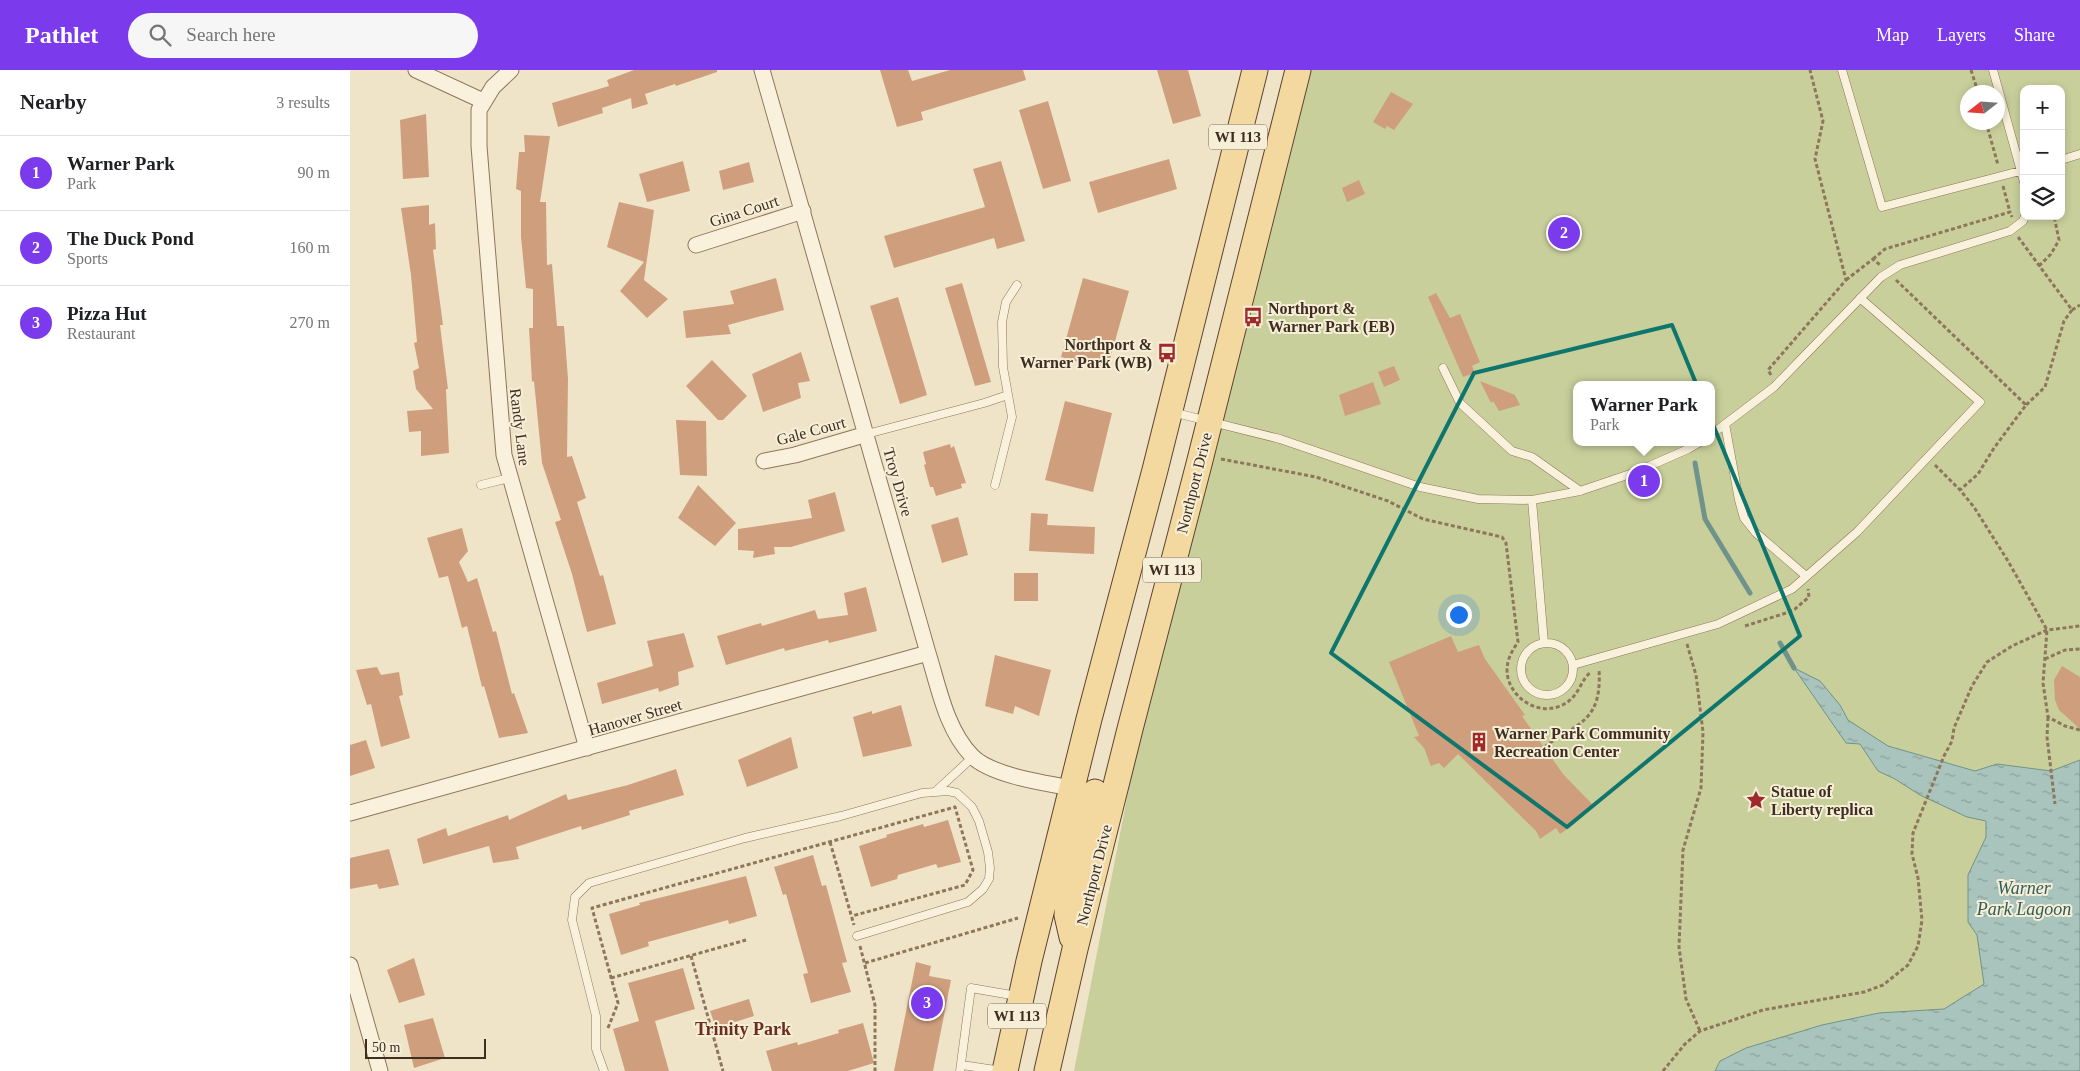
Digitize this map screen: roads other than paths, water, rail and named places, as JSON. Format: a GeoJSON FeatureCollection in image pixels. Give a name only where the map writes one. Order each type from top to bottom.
{"type":"FeatureCollection","features":[{"type":"Feature","properties":{"kind":"main road","name":"Northport Drive"},"geometry":{"type":"LineString","coordinates":[[1094,791],[1168,411],[1255,70]]}},
{"type":"Feature","properties":{"kind":"main road","name":"Northport Drive"},"geometry":{"type":"LineString","coordinates":[[1005,1071],[1021,997],[1094,791],[1210,421],[1298,70]]}},
{"type":"Feature","properties":{"kind":"main road","name":"WI 113"},"geometry":{"type":"LineString","coordinates":[[1047,1071],[1075,949],[1067,915],[1068,899],[1094,791]]}},
{"type":"Feature","properties":{"kind":"main road"},"geometry":{"type":"LineString","coordinates":[[1052,1071],[1059,1016]]}},
{"type":"Feature","properties":{"kind":"street"},"geometry":{"type":"LineString","coordinates":[[416,70],[483,101],[493,87],[511,70]]}},
{"type":"Feature","properties":{"kind":"street","name":"Troy Drive"},"geometry":{"type":"LineString","coordinates":[[762,70],[928,653],[954,730],[973,757],[1004,773],[1094,791]]}},
{"type":"Feature","properties":{"kind":"street","name":"Randy Lane"},"geometry":{"type":"LineString","coordinates":[[483,101],[479,110],[478,146],[504,455],[509,478],[534,556],[555,640],[586,748]]}},
{"type":"Feature","properties":{"kind":"street","name":"Gina Court"},"geometry":{"type":"LineString","coordinates":[[696,245],[803,211]]}},
{"type":"Feature","properties":{"kind":"street","name":"Gale Court"},"geometry":{"type":"LineString","coordinates":[[764,461],[794,455],[867,434]]}},
{"type":"Feature","properties":{"kind":"street","name":"Hanover Street"},"geometry":{"type":"LineString","coordinates":[[350,813],[928,653]]}},
{"type":"Feature","properties":{"kind":"street"},"geometry":{"type":"LineString","coordinates":[[350,966],[380,1071]]}},
{"type":"Feature","properties":{"kind":"lane"},"geometry":{"type":"LineString","coordinates":[[1842,70],[1882,207],[2020,171]]}},
{"type":"Feature","properties":{"kind":"lane"},"geometry":{"type":"LineString","coordinates":[[1993,70],[2020,163]]}},
{"type":"Feature","properties":{"kind":"lane"},"geometry":{"type":"LineString","coordinates":[[2065,159],[2080,154]]}},
{"type":"Feature","properties":{"kind":"lane"},"geometry":{"type":"LineString","coordinates":[[1715,432],[1777,384],[1881,277],[1900,265],[1996,236],[2015,227],[2023,220]]}},
{"type":"Feature","properties":{"kind":"lane"},"geometry":{"type":"LineString","coordinates":[[995,485],[1012,417],[1002,347],[1002,322],[1006,302],[1017,285]]}},
{"type":"Feature","properties":{"kind":"lane"},"geometry":{"type":"LineString","coordinates":[[1573,665],[1718,624],[1792,589],[1857,532],[1980,402],[1860,298]]}},
{"type":"Feature","properties":{"kind":"lane"},"geometry":{"type":"LineString","coordinates":[[1443,368],[1460,403],[1512,451],[1532,457],[1580,491]]}},
{"type":"Feature","properties":{"kind":"lane"},"geometry":{"type":"LineString","coordinates":[[867,434],[1008,395]]}},
{"type":"Feature","properties":{"kind":"lane"},"geometry":{"type":"LineString","coordinates":[[1168,411],[1280,439],[1420,487],[1478,499],[1532,500],[1580,491],[1636,472],[1693,446]]}},
{"type":"Feature","properties":{"kind":"lane"},"geometry":{"type":"LineString","coordinates":[[1725,424],[1744,518],[1756,533],[1806,576]]}},
{"type":"Feature","properties":{"kind":"lane"},"geometry":{"type":"LineString","coordinates":[[481,485],[509,478]]}},
{"type":"Feature","properties":{"kind":"lane"},"geometry":{"type":"LineString","coordinates":[[1532,500],[1544,642]]}},
{"type":"Feature","properties":{"kind":"lane"},"geometry":{"type":"LineString","coordinates":[[1544,642],[1558,644],[1568,653],[1573,665],[1570,682],[1556,694],[1538,694],[1531,690],[1521,675],[1523,657],[1528,650],[1544,642]]}},
{"type":"Feature","properties":{"kind":"lane"},"geometry":{"type":"LineString","coordinates":[[936,791],[973,757]]}},
{"type":"Feature","properties":{"kind":"lane"},"geometry":{"type":"LineString","coordinates":[[604,1071],[596,1048],[596,1016],[572,920],[575,897],[589,883],[745,838],[841,816],[922,793],[936,791],[957,793],[972,807],[979,822],[988,852],[989,879],[983,889],[968,902],[858,936]]}},
{"type":"Feature","properties":{"kind":"lane"},"geometry":{"type":"LineString","coordinates":[[1005,1071],[961,1068],[971,988],[1021,997]]}},
{"type":"Feature","properties":{"kind":"water","name":"Warner Park Lagoon"},"geometry":{"type":"Polygon","coordinates":[[[1794,668],[1820,681],[1840,705],[1848,720],[1888,746],[1975,771],[1997,764],[2051,771],[2080,760],[2080,1071],[1715,1071],[1720,1061],[1746,1048],[1822,1025],[1879,1013],[1944,1009],[1984,984],[1977,935],[1968,922],[1968,875],[1986,837],[1986,821],[1967,817],[1920,795],[1878,771],[1860,744],[1846,743],[1794,668]]]}},
{"type":"Feature","properties":{"kind":"waterway"},"geometry":{"type":"LineString","coordinates":[[1695,463],[1705,519],[1750,593]]}},
{"type":"Feature","properties":{"kind":"waterway"},"geometry":{"type":"LineString","coordinates":[[1780,643],[1794,668]]}},
{"type":"Feature","properties":{"kind":"place","name":"The Duck Pond"},"geometry":{"type":"Point","coordinates":[1564,233]}},
{"type":"Feature","properties":{"kind":"place","name":"Northport & Warner Park (EB)"},"geometry":{"type":"Point","coordinates":[1253,317]}},
{"type":"Feature","properties":{"kind":"place","name":"Northport & Warner Park (WB)"},"geometry":{"type":"Point","coordinates":[1167,353]}},
{"type":"Feature","properties":{"kind":"place","name":"Warner Park"},"geometry":{"type":"Point","coordinates":[1644,481]}},
{"type":"Feature","properties":{"kind":"place","name":"Warner Park Community Recreation Center"},"geometry":{"type":"Point","coordinates":[1479,742]}},
{"type":"Feature","properties":{"kind":"place","name":"Statue of Liberty replica"},"geometry":{"type":"Point","coordinates":[1756,800]}},
{"type":"Feature","properties":{"kind":"place","name":"Pizza Hut"},"geometry":{"type":"Point","coordinates":[927,1003]}},
{"type":"Feature","properties":{"kind":"district","name":"Trinity Park"},"geometry":{"type":"Point","coordinates":[743,1029]}}]}
